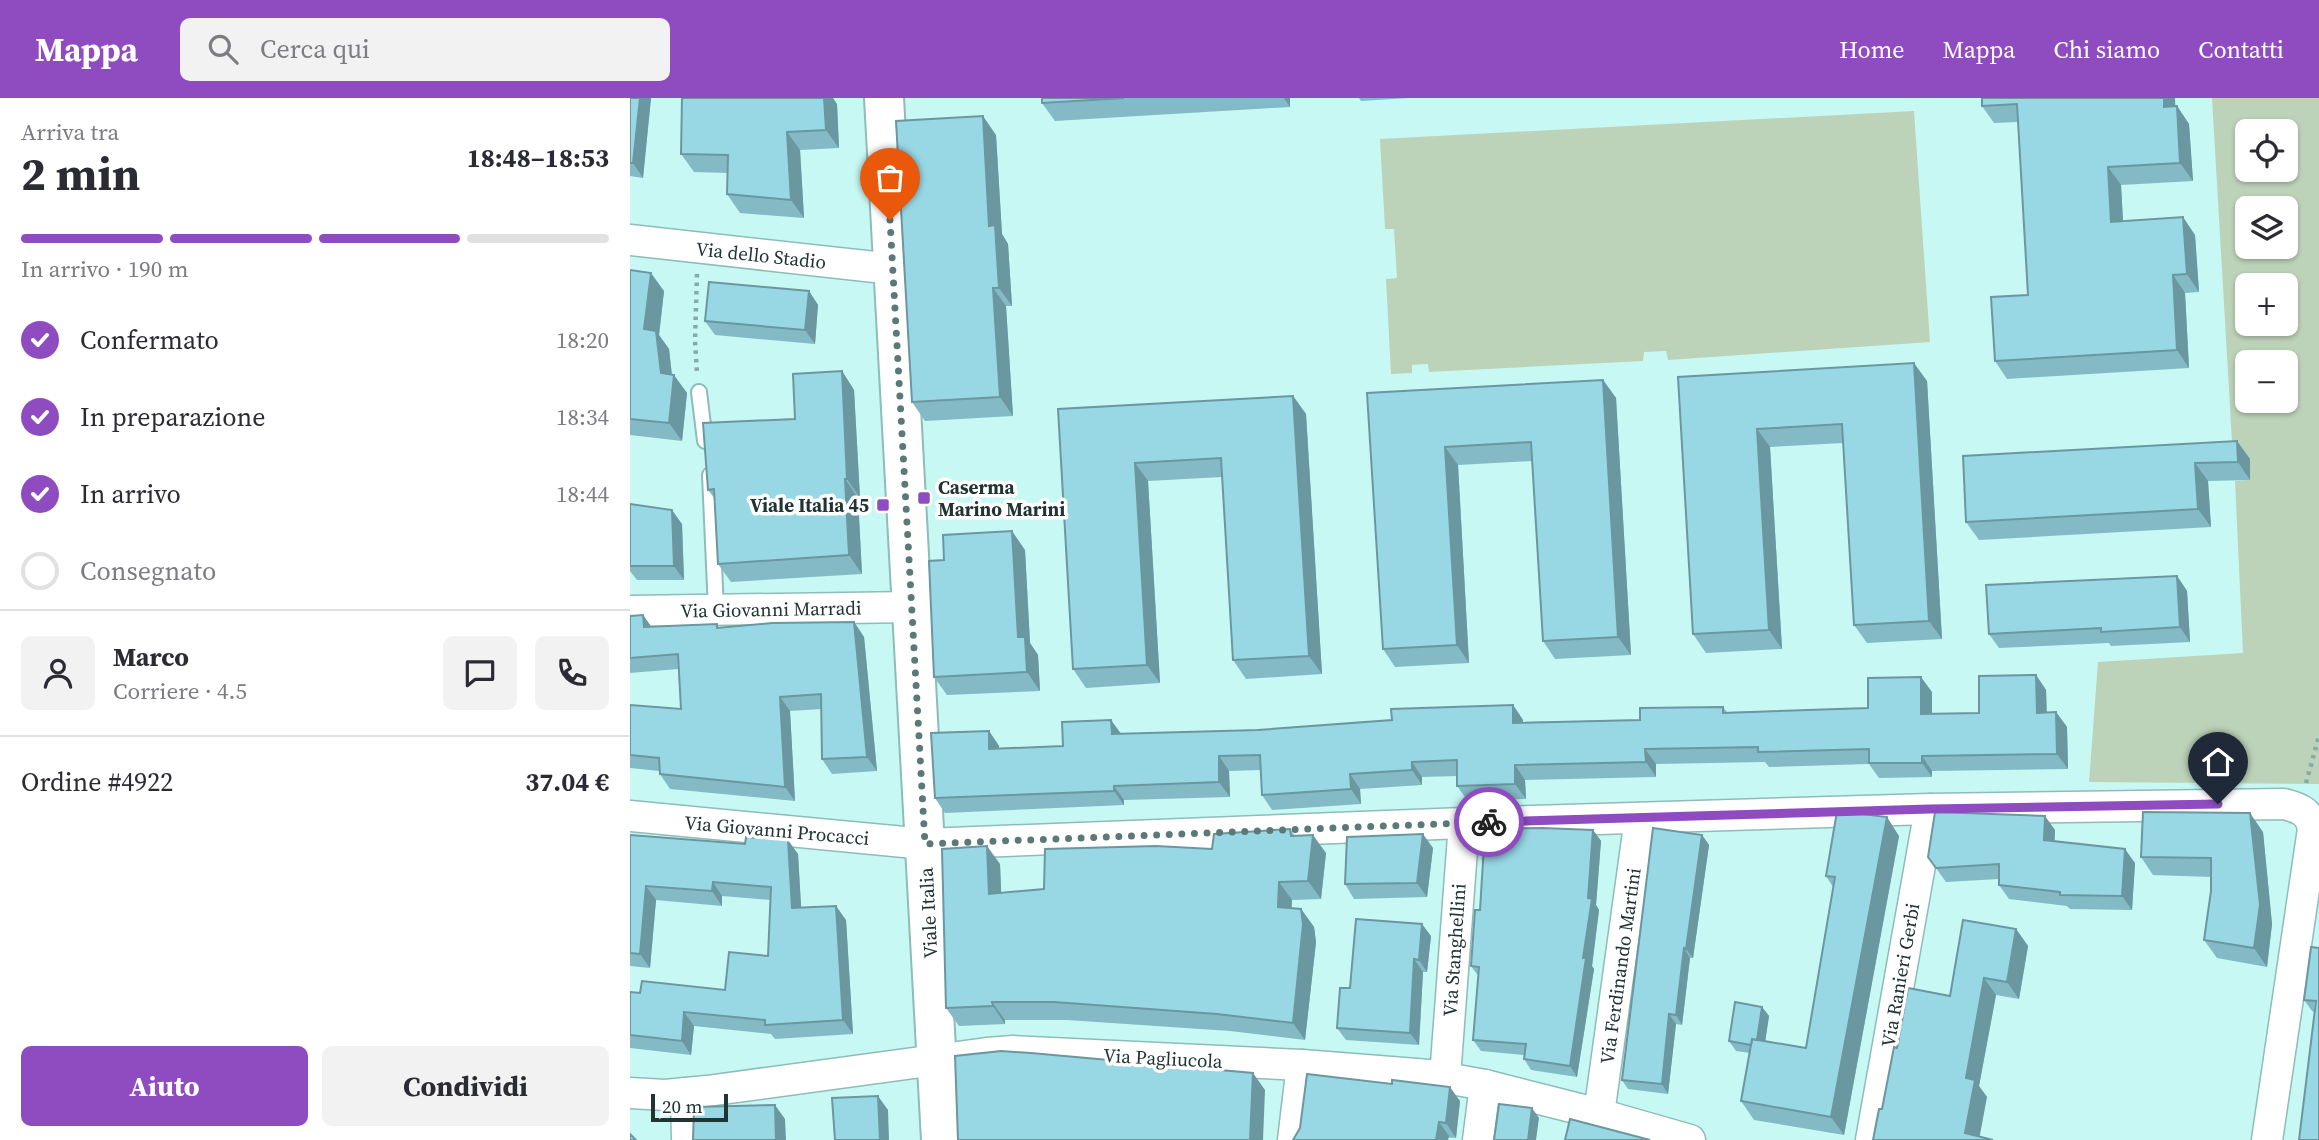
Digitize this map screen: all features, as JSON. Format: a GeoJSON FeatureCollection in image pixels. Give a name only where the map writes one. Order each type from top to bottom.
{"type":"FeatureCollection","features":[{"type":"Feature","properties":{"kind":"street","name":"Viale Italia"},"geometry":{"type":"LineString","coordinates":[[884,98],[941,1140]]}},
{"type":"Feature","properties":{"kind":"street","name":"Via dello Stadio"},"geometry":{"type":"LineString","coordinates":[[630,240],[893,270]]}},
{"type":"Feature","properties":{"kind":"street","name":"Via Giovanni Marradi"},"geometry":{"type":"LineString","coordinates":[[630,611],[912,607]]}},
{"type":"Feature","properties":{"kind":"street","name":"Via Giovanni Procacci"},"geometry":{"type":"LineString","coordinates":[[630,816],[925,844],[1464,823],[1930,809],[2271,804],[2298,808]]}},
{"type":"Feature","properties":{"kind":"street"},"geometry":{"type":"LineString","coordinates":[[2267,1140],[2313,841],[2312,820],[2298,808]]}},
{"type":"Feature","properties":{"kind":"street","name":"Via Ranieri Gerbi"},"geometry":{"type":"LineString","coordinates":[[1871,1140],[1930,809]]}},
{"type":"Feature","properties":{"kind":"street","name":"Via Ferdinando Martini"},"geometry":{"type":"LineString","coordinates":[[1599,1114],[1640,818]]}},
{"type":"Feature","properties":{"kind":"street","name":"Via Stanghellini"},"geometry":{"type":"LineString","coordinates":[[1445,1077],[1464,823]]}},
{"type":"Feature","properties":{"kind":"street","name":"Via Pagliucola"},"geometry":{"type":"LineString","coordinates":[[630,1093],[687,1093],[1013,1051],[1302,1065],[1445,1077],[1599,1114],[1690,1140]]}},
{"type":"Feature","properties":{"kind":"street"},"geometry":{"type":"LineString","coordinates":[[1293,1140],[1302,1065]]}},
{"type":"Feature","properties":{"kind":"street"},"geometry":{"type":"LineString","coordinates":[[1478,1140],[1485,1085]]}},
{"type":"Feature","properties":{"kind":"street"},"geometry":{"type":"LineString","coordinates":[[687,1093],[687,1140]]}},
{"type":"Feature","properties":{"kind":"lane"},"geometry":{"type":"LineString","coordinates":[[699,392],[708,458],[716,610]]}},
{"type":"Feature","properties":{"kind":"path"},"geometry":{"type":"LineString","coordinates":[[699,248],[695,340],[699,392]]}},
{"type":"Feature","properties":{"kind":"path"},"geometry":{"type":"LineString","coordinates":[[2298,808],[2319,736]]}},
{"type":"Feature","properties":{"kind":"green space"},"geometry":{"type":"Polygon","coordinates":[[[2212,98],[2319,98],[2319,784],[2089,782],[2098,662],[2243,653],[2235,481],[2250,480],[2233,459],[2212,98]]]}},
{"type":"Feature","properties":{"kind":"green space"},"geometry":{"type":"Polygon","coordinates":[[[1914,111],[1930,342],[1668,360],[1666,351],[1644,352],[1643,361],[1429,372],[1428,364],[1412,365],[1412,373],[1391,374],[1386,279],[1397,278],[1394,229],[1385,229],[1380,139],[1914,111]]]}},
{"type":"Feature","properties":{"kind":"building"},"geometry":{"type":"Polygon","coordinates":[[[630,98],[640,98],[633,163],[630,163],[630,98]]]}},
{"type":"Feature","properties":{"kind":"building"},"geometry":{"type":"Polygon","coordinates":[[[682,98],[824,98],[826,130],[787,132],[791,200],[727,194],[728,155],[681,154],[682,98]]]}},
{"type":"Feature","properties":{"kind":"building"},"geometry":{"type":"Polygon","coordinates":[[[1042,98],[1124,98],[1042,103],[1042,98]]]}},
{"type":"Feature","properties":{"kind":"building"},"geometry":{"type":"Polygon","coordinates":[[[1982,98],[2164,98],[2164,107],[2177,106],[2180,163],[2108,167],[2111,222],[2183,217],[2187,274],[2173,275],[2177,350],[1995,361],[1991,297],[2028,295],[2017,104],[1982,106],[1982,98]]]}},
{"type":"Feature","properties":{"kind":"building"},"geometry":{"type":"Polygon","coordinates":[[[983,116],[989,226],[995,225],[999,288],[993,288],[1000,397],[912,402],[896,121],[983,116]]]}},
{"type":"Feature","properties":{"kind":"building"},"geometry":{"type":"Polygon","coordinates":[[[630,270],[651,273],[644,329],[656,331],[661,373],[674,375],[669,423],[630,419],[630,270]]]}},
{"type":"Feature","properties":{"kind":"building"},"geometry":{"type":"Polygon","coordinates":[[[709,282],[809,291],[805,330],[705,321],[709,282]]]}},
{"type":"Feature","properties":{"kind":"building"},"geometry":{"type":"Polygon","coordinates":[[[1914,363],[1929,621],[1854,625],[1842,424],[1757,429],[1769,630],[1693,634],[1678,377],[1914,363]]]}},
{"type":"Feature","properties":{"kind":"building"},"geometry":{"type":"Polygon","coordinates":[[[842,371],[849,555],[718,564],[714,489],[708,490],[703,423],[795,419],[793,374],[842,371]]]}},
{"type":"Feature","properties":{"kind":"building"},"geometry":{"type":"Polygon","coordinates":[[[1603,380],[1618,637],[1543,641],[1531,442],[1445,447],[1457,645],[1383,649],[1367,393],[1603,380]]]}},
{"type":"Feature","properties":{"kind":"building"},"geometry":{"type":"Polygon","coordinates":[[[1293,396],[1309,656],[1233,660],[1221,458],[1135,463],[1147,665],[1073,669],[1058,409],[1293,396]]]}},
{"type":"Feature","properties":{"kind":"building"},"geometry":{"type":"Polygon","coordinates":[[[2237,441],[2238,462],[2195,463],[2198,509],[1966,522],[1963,456],[2237,441]]]}},
{"type":"Feature","properties":{"kind":"building"},"geometry":{"type":"Polygon","coordinates":[[[630,504],[672,510],[674,566],[630,566],[630,504]]]}},
{"type":"Feature","properties":{"kind":"building"},"geometry":{"type":"Polygon","coordinates":[[[1012,531],[1018,637],[1025,637],[1027,672],[934,677],[929,561],[944,560],[943,535],[1012,531]]]}},
{"type":"Feature","properties":{"kind":"building"},"geometry":{"type":"Polygon","coordinates":[[[2177,576],[2180,627],[2101,632],[2101,628],[1989,634],[1986,585],[2177,576]]]}},
{"type":"Feature","properties":{"kind":"building"},"geometry":{"type":"Polygon","coordinates":[[[643,615],[644,627],[717,624],[717,628],[772,623],[854,622],[867,757],[822,759],[821,694],[780,697],[785,787],[660,774],[659,758],[630,755],[630,705],[681,709],[678,654],[630,658],[630,616],[643,615]]]}},
{"type":"Feature","properties":{"kind":"building"},"geometry":{"type":"Polygon","coordinates":[[[2036,675],[2037,713],[2056,712],[2057,754],[1922,756],[1922,763],[1869,763],[1869,749],[1758,752],[1758,747],[1645,749],[1646,762],[1515,765],[1515,784],[1457,786],[1457,760],[1412,762],[1412,770],[1350,774],[1351,789],[1262,795],[1260,755],[1219,756],[1219,782],[1114,786],[1114,791],[935,798],[931,733],[989,731],[989,749],[1063,746],[1062,722],[1111,720],[1112,734],[1258,730],[1392,720],[1391,709],[1513,705],[1513,723],[1640,720],[1640,708],[1723,707],[1723,713],[1868,708],[1868,678],[1921,677],[1921,714],[1979,713],[1979,676],[2036,675]]]}},
{"type":"Feature","properties":{"kind":"building"},"geometry":{"type":"Polygon","coordinates":[[[1837,811],[1887,817],[1831,1117],[1741,1101],[1752,1039],[1806,1048],[1835,877],[1826,876],[1837,811]]]}},
{"type":"Feature","properties":{"kind":"building"},"geometry":{"type":"Polygon","coordinates":[[[1935,812],[2045,816],[2044,840],[2125,849],[2122,896],[2060,895],[2060,892],[1999,885],[1999,864],[1936,868],[1928,857],[1935,812]]]}},
{"type":"Feature","properties":{"kind":"building"},"geometry":{"type":"Polygon","coordinates":[[[2143,812],[2250,813],[2260,905],[2254,948],[2204,940],[2211,891],[2211,858],[2141,857],[2143,812]]]}},
{"type":"Feature","properties":{"kind":"building"},"geometry":{"type":"Polygon","coordinates":[[[1653,828],[1702,835],[1676,1015],[1669,1014],[1662,1084],[1622,1080],[1653,828]]]}},
{"type":"Feature","properties":{"kind":"building"},"geometry":{"type":"Polygon","coordinates":[[[1290,829],[1291,836],[1313,835],[1308,881],[1279,882],[1278,907],[1301,909],[1303,924],[1293,1023],[1217,1014],[1054,1002],[992,1002],[993,1006],[946,1008],[942,849],[987,846],[989,894],[1044,889],[1045,849],[1156,846],[1212,849],[1214,834],[1290,829]]]}},
{"type":"Feature","properties":{"kind":"building"},"geometry":{"type":"Polygon","coordinates":[[[1485,829],[1593,830],[1588,898],[1592,899],[1570,1066],[1524,1059],[1526,1044],[1473,1040],[1479,967],[1471,966],[1475,910],[1480,910],[1485,829]]]}},
{"type":"Feature","properties":{"kind":"building"},"geometry":{"type":"Polygon","coordinates":[[[1423,834],[1417,883],[1345,884],[1347,837],[1423,834]]]}},
{"type":"Feature","properties":{"kind":"building"},"geometry":{"type":"Polygon","coordinates":[[[630,835],[745,844],[746,837],[788,840],[792,908],[836,906],[843,1020],[765,1025],[765,1020],[684,1012],[682,1041],[630,1035],[630,992],[640,993],[642,981],[725,990],[729,952],[768,956],[771,887],[713,882],[712,891],[646,886],[640,954],[630,953],[630,835]]]}},
{"type":"Feature","properties":{"kind":"building"},"geometry":{"type":"Polygon","coordinates":[[[1356,919],[1422,924],[1419,960],[1414,959],[1410,1033],[1337,1028],[1340,988],[1350,988],[1356,919]]]}},
{"type":"Feature","properties":{"kind":"building"},"geometry":{"type":"Polygon","coordinates":[[[1963,920],[2016,929],[2007,982],[1984,978],[1966,1078],[1975,1080],[1965,1133],[1993,1140],[1873,1140],[1894,1047],[1897,1048],[1908,988],[1950,996],[1963,920]]]}},
{"type":"Feature","properties":{"kind":"building"},"geometry":{"type":"Polygon","coordinates":[[[2311,947],[2319,948],[2319,1140],[2299,1140],[2316,1001],[2304,1000],[2311,947]]]}},
{"type":"Feature","properties":{"kind":"building"},"geometry":{"type":"Polygon","coordinates":[[[1735,1002],[1762,1007],[1757,1040],[1752,1039],[1751,1045],[1729,1041],[1735,1002]]]}},
{"type":"Feature","properties":{"kind":"building"},"geometry":{"type":"Polygon","coordinates":[[[1001,1051],[1253,1073],[1250,1140],[958,1140],[955,1056],[1001,1051]]]}},
{"type":"Feature","properties":{"kind":"building"},"geometry":{"type":"Polygon","coordinates":[[[1307,1074],[1392,1084],[1392,1080],[1450,1087],[1446,1123],[1439,1122],[1436,1140],[1293,1140],[1300,1128],[1307,1074]]]}},
{"type":"Feature","properties":{"kind":"building"},"geometry":{"type":"Polygon","coordinates":[[[878,1096],[880,1140],[835,1140],[832,1098],[878,1096]]]}},
{"type":"Feature","properties":{"kind":"building"},"geometry":{"type":"Polygon","coordinates":[[[1499,1104],[1532,1108],[1528,1140],[1494,1140],[1499,1104]]]}},
{"type":"Feature","properties":{"kind":"building"},"geometry":{"type":"Polygon","coordinates":[[[775,1105],[776,1140],[693,1140],[694,1107],[775,1105]]]}},
{"type":"Feature","properties":{"kind":"building"},"geometry":{"type":"Polygon","coordinates":[[[1570,1119],[1650,1140],[1565,1140],[1570,1119]]]}},
{"type":"Feature","properties":{"kind":"way so far"},"geometry":{"type":"LineString","coordinates":[[890,220],[925,844],[1489,822]]}},
{"type":"Feature","properties":{"kind":"place","name":"Caserma Marino Marini"},"geometry":{"type":"Point","coordinates":[924,498]}},
{"type":"Feature","properties":{"kind":"place","name":"Viale Italia 45"},"geometry":{"type":"Point","coordinates":[883,505]}},
{"type":"Feature","properties":{"kind":"route"},"geometry":{"type":"LineString","coordinates":[[1489,822],[1930,809],[2218,804]]}}]}
